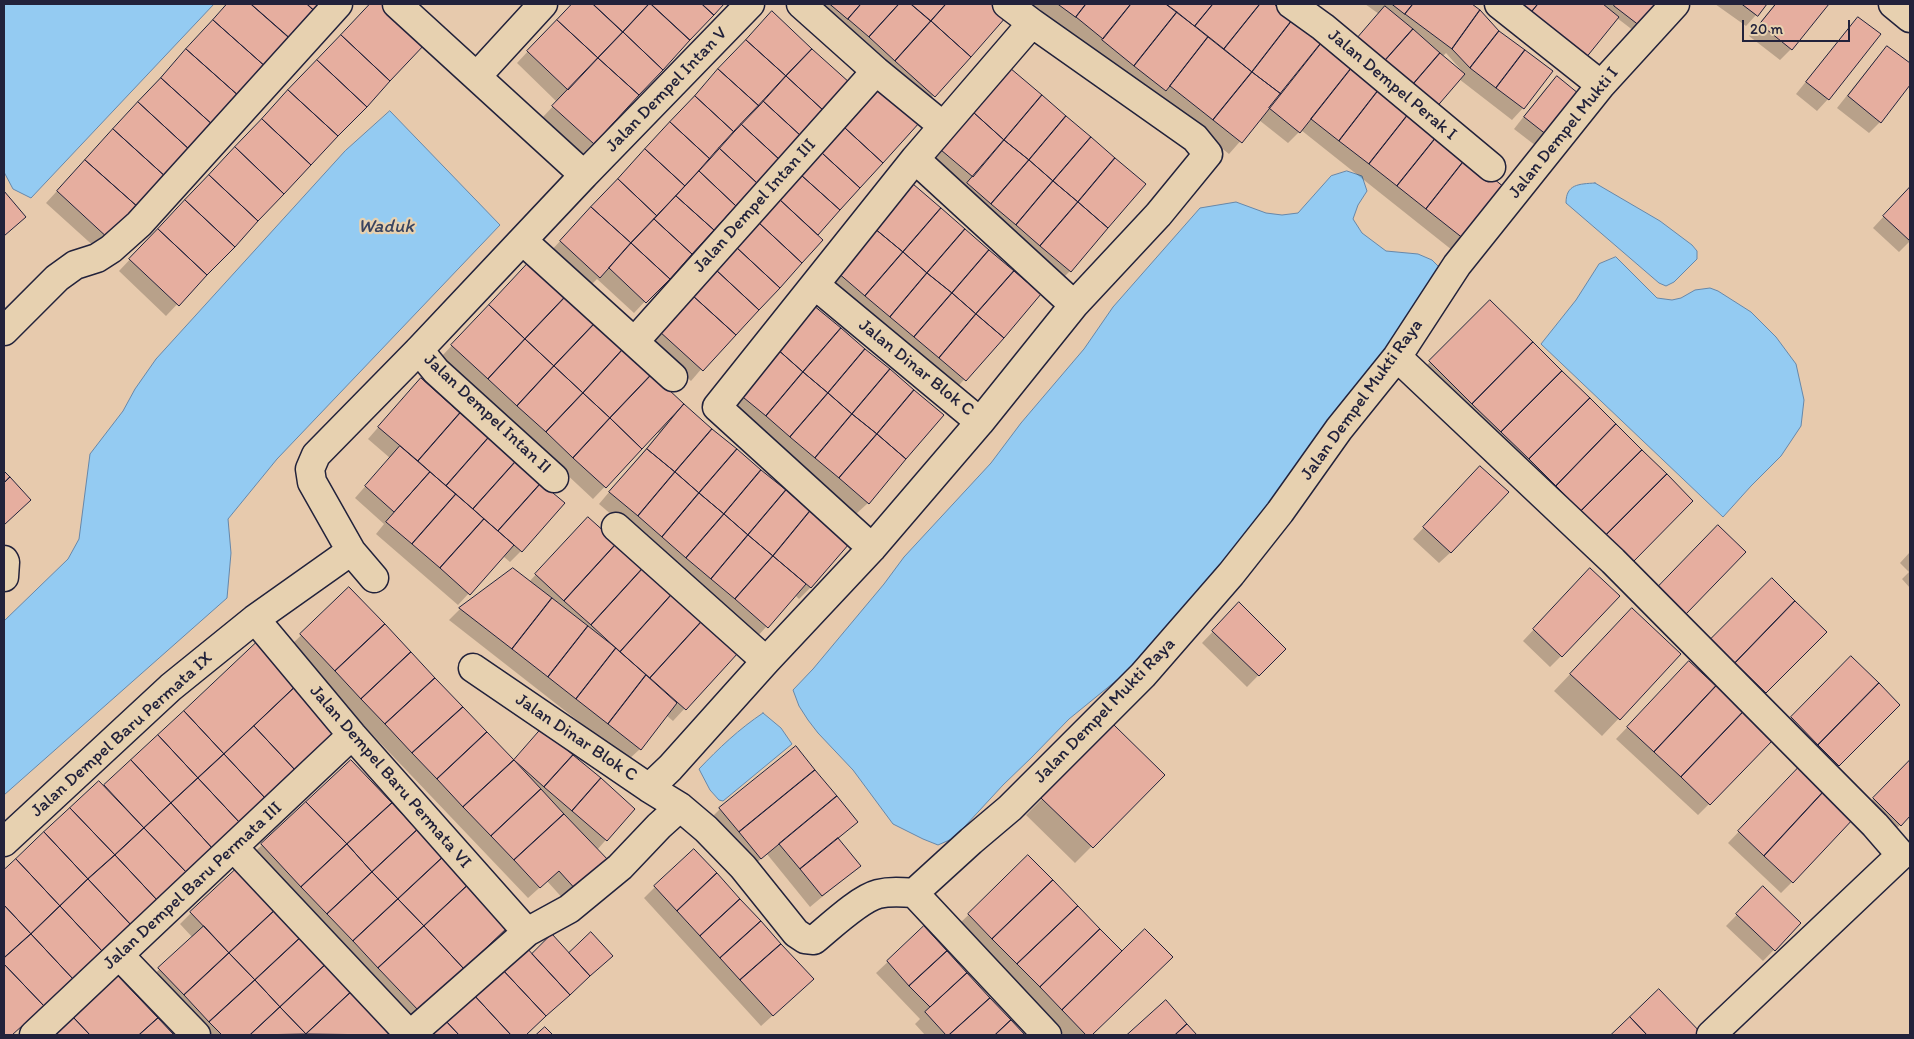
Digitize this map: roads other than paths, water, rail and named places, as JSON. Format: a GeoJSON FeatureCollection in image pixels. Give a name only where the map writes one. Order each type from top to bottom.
{"type":"FeatureCollection","features":[{"type":"Feature","properties":{"kind":"street"},"geometry":{"type":"LineString","coordinates":[[4,331],[57,278],[75,265],[97,258],[111,249],[139,224],[338,4]]}},
{"type":"Feature","properties":{"kind":"street"},"geometry":{"type":"LineString","coordinates":[[397,4],[584,175]]}},
{"type":"Feature","properties":{"kind":"street"},"geometry":{"type":"LineString","coordinates":[[477,76],[543,4]]}},
{"type":"Feature","properties":{"kind":"street","name":"Jalan Dempel Intan V"},"geometry":{"type":"LineString","coordinates":[[419,350],[524,241],[584,175],[750,4]]}},
{"type":"Feature","properties":{"kind":"street"},"geometry":{"type":"LineString","coordinates":[[801,4],[876,71],[943,126]]}},
{"type":"Feature","properties":{"kind":"street"},"geometry":{"type":"LineString","coordinates":[[980,422],[1074,306],[1158,215],[1208,154],[1195,138],[1007,4]]}},
{"type":"Feature","properties":{"kind":"street","name":"Jalan Dempel Perak I"},"geometry":{"type":"LineString","coordinates":[[1291,4],[1322,27],[1491,166]]}},
{"type":"Feature","properties":{"kind":"street"},"geometry":{"type":"LineString","coordinates":[[1499,4],[1601,85]]}},
{"type":"Feature","properties":{"kind":"street","name":"Jalan Dempel Mukti I"},"geometry":{"type":"LineString","coordinates":[[1457,265],[1601,85],[1675,4]]}},
{"type":"Feature","properties":{"kind":"street"},"geometry":{"type":"LineString","coordinates":[[1893,4],[1910,18]]}},
{"type":"Feature","properties":{"kind":"street"},"geometry":{"type":"LineString","coordinates":[[872,548],[717,408],[915,159],[1032,23]]}},
{"type":"Feature","properties":{"kind":"street","name":"Jalan Dempel Intan III"},"geometry":{"type":"LineString","coordinates":[[635,341],[876,71]]}},
{"type":"Feature","properties":{"kind":"street"},"geometry":{"type":"LineString","coordinates":[[915,159],[1074,306]]}},
{"type":"Feature","properties":{"kind":"street"},"geometry":{"type":"LineString","coordinates":[[524,241],[673,377]]}},
{"type":"Feature","properties":{"kind":"street","name":"Jalan Dempel Mukti Raya"},"geometry":{"type":"LineString","coordinates":[[914,893],[970,840],[1010,808],[1144,675],[1232,574],[1280,512],[1339,429],[1397,357],[1457,265]]}},
{"type":"Feature","properties":{"kind":"street","name":"Jalan Dinar Blok C"},"geometry":{"type":"LineString","coordinates":[[649,788],[670,768],[766,661],[872,548],[980,422],[815,285]]}},
{"type":"Feature","properties":{"kind":"street"},"geometry":{"type":"LineString","coordinates":[[374,578],[351,551],[312,482],[310,469],[316,455],[419,350]]}},
{"type":"Feature","properties":{"kind":"street","name":"Jalan Dempel Intan II"},"geometry":{"type":"LineString","coordinates":[[419,350],[436,371],[554,478]]}},
{"type":"Feature","properties":{"kind":"street"},"geometry":{"type":"LineString","coordinates":[[1397,357],[1613,561],[1875,825],[1906,859],[1711,1035]]}},
{"type":"Feature","properties":{"kind":"street"},"geometry":{"type":"LineString","coordinates":[[616,528],[766,661]]}},
{"type":"Feature","properties":{"kind":"street","name":"Jalan Dempel Baru Permata IX"},"geometry":{"type":"LineString","coordinates":[[4,842],[171,687],[256,619],[351,551]]}},
{"type":"Feature","properties":{"kind":"street","name":"Jalan Dempel Baru Permata VI"},"geometry":{"type":"LineString","coordinates":[[256,619],[352,735],[527,932]]}},
{"type":"Feature","properties":{"kind":"street","name":"Jalan Dinar Blok C"},"geometry":{"type":"LineString","coordinates":[[473,668],[649,788],[680,807]]}},
{"type":"Feature","properties":{"kind":"street","name":"Jalan Dempel Baru Permata III"},"geometry":{"type":"LineString","coordinates":[[34,1035],[120,956],[352,735]]}},
{"type":"Feature","properties":{"kind":"street"},"geometry":{"type":"LineString","coordinates":[[234,848],[410,1035],[527,932],[569,909],[620,866],[680,807],[706,829],[743,867],[796,933],[805,938],[814,940],[860,904],[877,894],[894,892],[914,893],[1047,1035]]}},
{"type":"Feature","properties":{"kind":"street"},"geometry":{"type":"LineString","coordinates":[[120,956],[196,1035]]}},
{"type":"Feature","properties":{"kind":"water"},"geometry":{"type":"Polygon","coordinates":[[[4,4],[214,4],[31,198],[13,189],[4,172],[4,4]]]}},
{"type":"Feature","properties":{"kind":"water","name":"Waduk"},"geometry":{"type":"Polygon","coordinates":[[[390,111],[500,225],[277,459],[228,519],[231,553],[227,598],[4,795],[4,621],[68,559],[79,539],[90,454],[123,411],[135,389],[156,359],[345,151],[390,111]]]}},
{"type":"Feature","properties":{"kind":"water"},"geometry":{"type":"Polygon","coordinates":[[[1347,171],[1362,176],[1367,191],[1358,205],[1353,219],[1362,233],[1386,251],[1418,254],[1432,260],[1442,270],[1362,384],[1166,640],[1069,719],[1003,785],[954,838],[938,845],[893,824],[853,770],[808,720],[799,706],[793,690],[884,584],[904,557],[991,463],[1021,423],[1084,349],[1113,307],[1200,208],[1236,202],[1266,213],[1282,215],[1298,213],[1331,176],[1347,171]]]}},
{"type":"Feature","properties":{"kind":"water"},"geometry":{"type":"Polygon","coordinates":[[[1595,183],[1660,221],[1692,245],[1697,251],[1697,259],[1674,282],[1666,286],[1659,283],[1566,203],[1568,192],[1574,186],[1595,183]]]}},
{"type":"Feature","properties":{"kind":"water"},"geometry":{"type":"Polygon","coordinates":[[[1616,257],[1657,298],[1672,300],[1681,298],[1695,290],[1710,288],[1718,291],[1751,312],[1776,337],[1796,364],[1804,400],[1801,426],[1781,456],[1723,517],[1541,344],[1576,300],[1599,264],[1616,257]]]}},
{"type":"Feature","properties":{"kind":"water"},"geometry":{"type":"Polygon","coordinates":[[[763,713],[781,728],[792,744],[723,801],[719,800],[710,790],[699,769],[730,739],[763,713]]]}}]}
